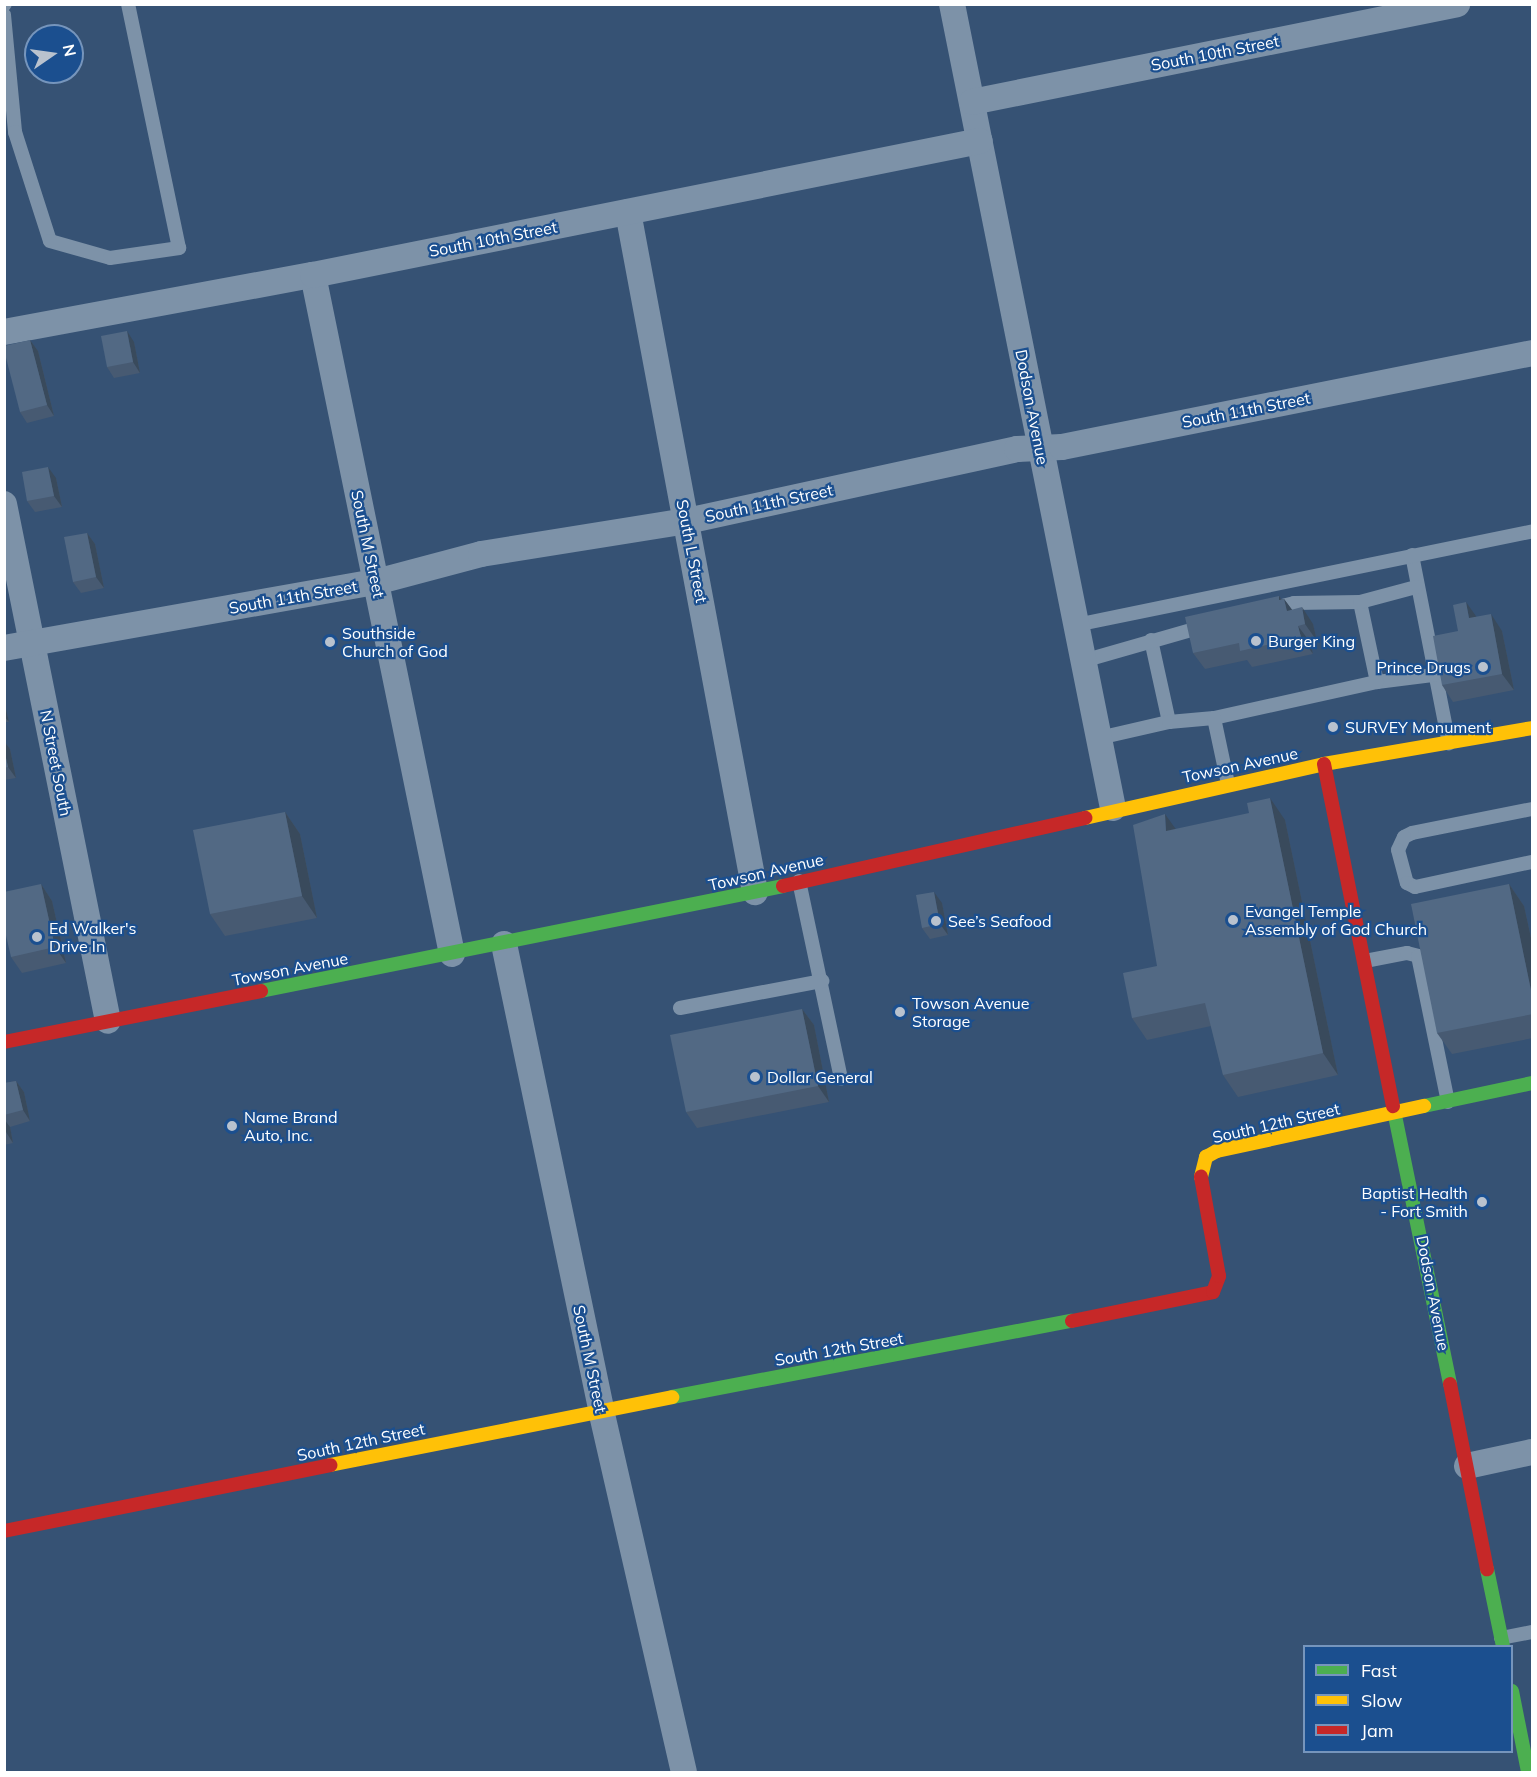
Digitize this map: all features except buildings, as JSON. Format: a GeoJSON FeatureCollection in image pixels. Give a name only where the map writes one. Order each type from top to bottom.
{"type":"FeatureCollection","features":[{"type":"Feature","properties":{"kind":"street","name":"Dodson Avenue"},"geometry":{"type":"LineString","coordinates":[[952,4],[1113,808]]}},
{"type":"Feature","properties":{"kind":"street","name":"South 10th Street"},"geometry":{"type":"LineString","coordinates":[[972,102],[1457,4]]}},
{"type":"Feature","properties":{"kind":"street","name":"South 10th Street"},"geometry":{"type":"LineString","coordinates":[[4,332],[313,275],[980,141]]}},
{"type":"Feature","properties":{"kind":"street","name":"South L Street"},"geometry":{"type":"LineString","coordinates":[[628,212],[755,892]]}},
{"type":"Feature","properties":{"kind":"street","name":"South M Street"},"geometry":{"type":"LineString","coordinates":[[313,275],[452,954]]}},
{"type":"Feature","properties":{"kind":"street","name":"South 11th Street"},"geometry":{"type":"LineString","coordinates":[[4,648],[376,582],[481,554],[687,521],[1017,449],[1040,448],[1533,353]]}},
{"type":"Feature","properties":{"kind":"street","name":"N Street South"},"geometry":{"type":"LineString","coordinates":[[4,504],[108,1021]]}},
{"type":"Feature","properties":{"kind":"street","name":"Towson Avenue"},"geometry":{"type":"LineString","coordinates":[[4,1042],[504,944],[755,892],[1113,808],[1324,764],[1449,745],[1533,728]]}},
{"type":"Feature","properties":{"kind":"street","name":"Dodson Avenue"},"geometry":{"type":"LineString","coordinates":[[1324,764],[1397,1113],[1502,1642]]}},
{"type":"Feature","properties":{"kind":"street","name":"South M Street"},"geometry":{"type":"LineString","coordinates":[[504,944],[601,1410],[684,1773]]}},
{"type":"Feature","properties":{"kind":"street","name":"South 12th Street"},"geometry":{"type":"LineString","coordinates":[[4,1531],[601,1410],[1203,1296],[1213,1292],[1219,1276],[1201,1174],[1206,1157],[1217,1151],[1533,1083]]}},
{"type":"Feature","properties":{"kind":"street"},"geometry":{"type":"LineString","coordinates":[[1467,1466],[1533,1452]]}},
{"type":"Feature","properties":{"kind":"street"},"geometry":{"type":"LineString","coordinates":[[1513,1696],[1528,1773]]}},
{"type":"Feature","properties":{"kind":"lane"},"geometry":{"type":"LineString","coordinates":[[4,15],[15,132],[50,241],[110,258],[179,248],[128,4]]}},
{"type":"Feature","properties":{"kind":"lane"},"geometry":{"type":"LineString","coordinates":[[1076,624],[1533,531]]}},
{"type":"Feature","properties":{"kind":"lane"},"geometry":{"type":"LineString","coordinates":[[1412,555],[1433,675],[1449,745]]}},
{"type":"Feature","properties":{"kind":"lane"},"geometry":{"type":"LineString","coordinates":[[1250,614],[1294,603],[1360,602],[1416,587]]}},
{"type":"Feature","properties":{"kind":"lane"},"geometry":{"type":"LineString","coordinates":[[1360,602],[1377,682]]}},
{"type":"Feature","properties":{"kind":"lane"},"geometry":{"type":"LineString","coordinates":[[1083,661],[1217,623]]}},
{"type":"Feature","properties":{"kind":"lane"},"geometry":{"type":"LineString","coordinates":[[1151,640],[1169,722]]}},
{"type":"Feature","properties":{"kind":"lane"},"geometry":{"type":"LineString","coordinates":[[1099,738],[1169,722],[1214,718],[1377,682],[1433,675]]}},
{"type":"Feature","properties":{"kind":"lane"},"geometry":{"type":"LineString","coordinates":[[1214,718],[1228,784]]}},
{"type":"Feature","properties":{"kind":"lane"},"geometry":{"type":"LineString","coordinates":[[1533,809],[1412,833],[1404,837],[1398,850],[1407,884],[1415,887],[1533,862]]}},
{"type":"Feature","properties":{"kind":"lane"},"geometry":{"type":"LineString","coordinates":[[799,881],[841,1079]]}},
{"type":"Feature","properties":{"kind":"lane"},"geometry":{"type":"LineString","coordinates":[[1365,961],[1407,953],[1418,956],[1448,1102]]}},
{"type":"Feature","properties":{"kind":"lane"},"geometry":{"type":"LineString","coordinates":[[680,1008],[822,981]]}},
{"type":"Feature","properties":{"kind":"lane"},"geometry":{"type":"LineString","coordinates":[[1502,1642],[1533,1632]]}},
{"type":"Feature","properties":{"kind":"traffic: fast"},"geometry":{"type":"LineString","coordinates":[[261,991],[783,886]]}},
{"type":"Feature","properties":{"kind":"traffic: fast"},"geometry":{"type":"LineString","coordinates":[[1424,1106],[1532,1083]]}},
{"type":"Feature","properties":{"kind":"traffic: fast"},"geometry":{"type":"LineString","coordinates":[[1393,1106],[1450,1384]]}},
{"type":"Feature","properties":{"kind":"traffic: fast"},"geometry":{"type":"LineString","coordinates":[[672,1397],[1072,1321]]}},
{"type":"Feature","properties":{"kind":"traffic: fast"},"geometry":{"type":"LineString","coordinates":[[1487,1569],[1503,1645]]}},
{"type":"Feature","properties":{"kind":"traffic: fast"},"geometry":{"type":"LineString","coordinates":[[1513,1696],[1528,1772]]}},
{"type":"Feature","properties":{"kind":"traffic: slow"},"geometry":{"type":"LineString","coordinates":[[1085,818],[1324,764],[1532,728]]}},
{"type":"Feature","properties":{"kind":"traffic: slow"},"geometry":{"type":"LineString","coordinates":[[1201,1177],[1206,1157],[1217,1151],[1424,1106]]}},
{"type":"Feature","properties":{"kind":"traffic: slow"},"geometry":{"type":"LineString","coordinates":[[330,1465],[672,1397]]}},
{"type":"Feature","properties":{"kind":"traffic: jam"},"geometry":{"type":"LineString","coordinates":[[1324,764],[1393,1106]]}},
{"type":"Feature","properties":{"kind":"traffic: jam"},"geometry":{"type":"LineString","coordinates":[[783,886],[1085,818]]}},
{"type":"Feature","properties":{"kind":"traffic: jam"},"geometry":{"type":"LineString","coordinates":[[4,1042],[261,991]]}},
{"type":"Feature","properties":{"kind":"traffic: jam"},"geometry":{"type":"LineString","coordinates":[[1072,1321],[1213,1292],[1219,1276],[1201,1177]]}},
{"type":"Feature","properties":{"kind":"traffic: jam"},"geometry":{"type":"LineString","coordinates":[[1450,1384],[1487,1569]]}},
{"type":"Feature","properties":{"kind":"traffic: jam"},"geometry":{"type":"LineString","coordinates":[[4,1531],[330,1465]]}},
{"type":"Feature","properties":{"kind":"place","name":"Burger King"},"geometry":{"type":"Point","coordinates":[1256,641]}},
{"type":"Feature","properties":{"kind":"place","name":"Southside Church of God"},"geometry":{"type":"Point","coordinates":[330,642]}},
{"type":"Feature","properties":{"kind":"place","name":"Prince Drugs"},"geometry":{"type":"Point","coordinates":[1483,667]}},
{"type":"Feature","properties":{"kind":"place","name":"SURVEY Monument"},"geometry":{"type":"Point","coordinates":[1333,727]}},
{"type":"Feature","properties":{"kind":"place","name":"Evangel Temple Assembly of God Church"},"geometry":{"type":"Point","coordinates":[1233,920]}},
{"type":"Feature","properties":{"kind":"place","name":"See’s Seafood"},"geometry":{"type":"Point","coordinates":[936,921]}},
{"type":"Feature","properties":{"kind":"place","name":"Ed Walker's Drive In"},"geometry":{"type":"Point","coordinates":[37,937]}},
{"type":"Feature","properties":{"kind":"place","name":"Towson Avenue Storage"},"geometry":{"type":"Point","coordinates":[900,1012]}},
{"type":"Feature","properties":{"kind":"place","name":"Dollar General"},"geometry":{"type":"Point","coordinates":[755,1077]}},
{"type":"Feature","properties":{"kind":"place","name":"Name Brand Auto, Inc."},"geometry":{"type":"Point","coordinates":[232,1126]}},
{"type":"Feature","properties":{"kind":"place","name":"Baptist Health - Fort Smith"},"geometry":{"type":"Point","coordinates":[1482,1202]}}]}
